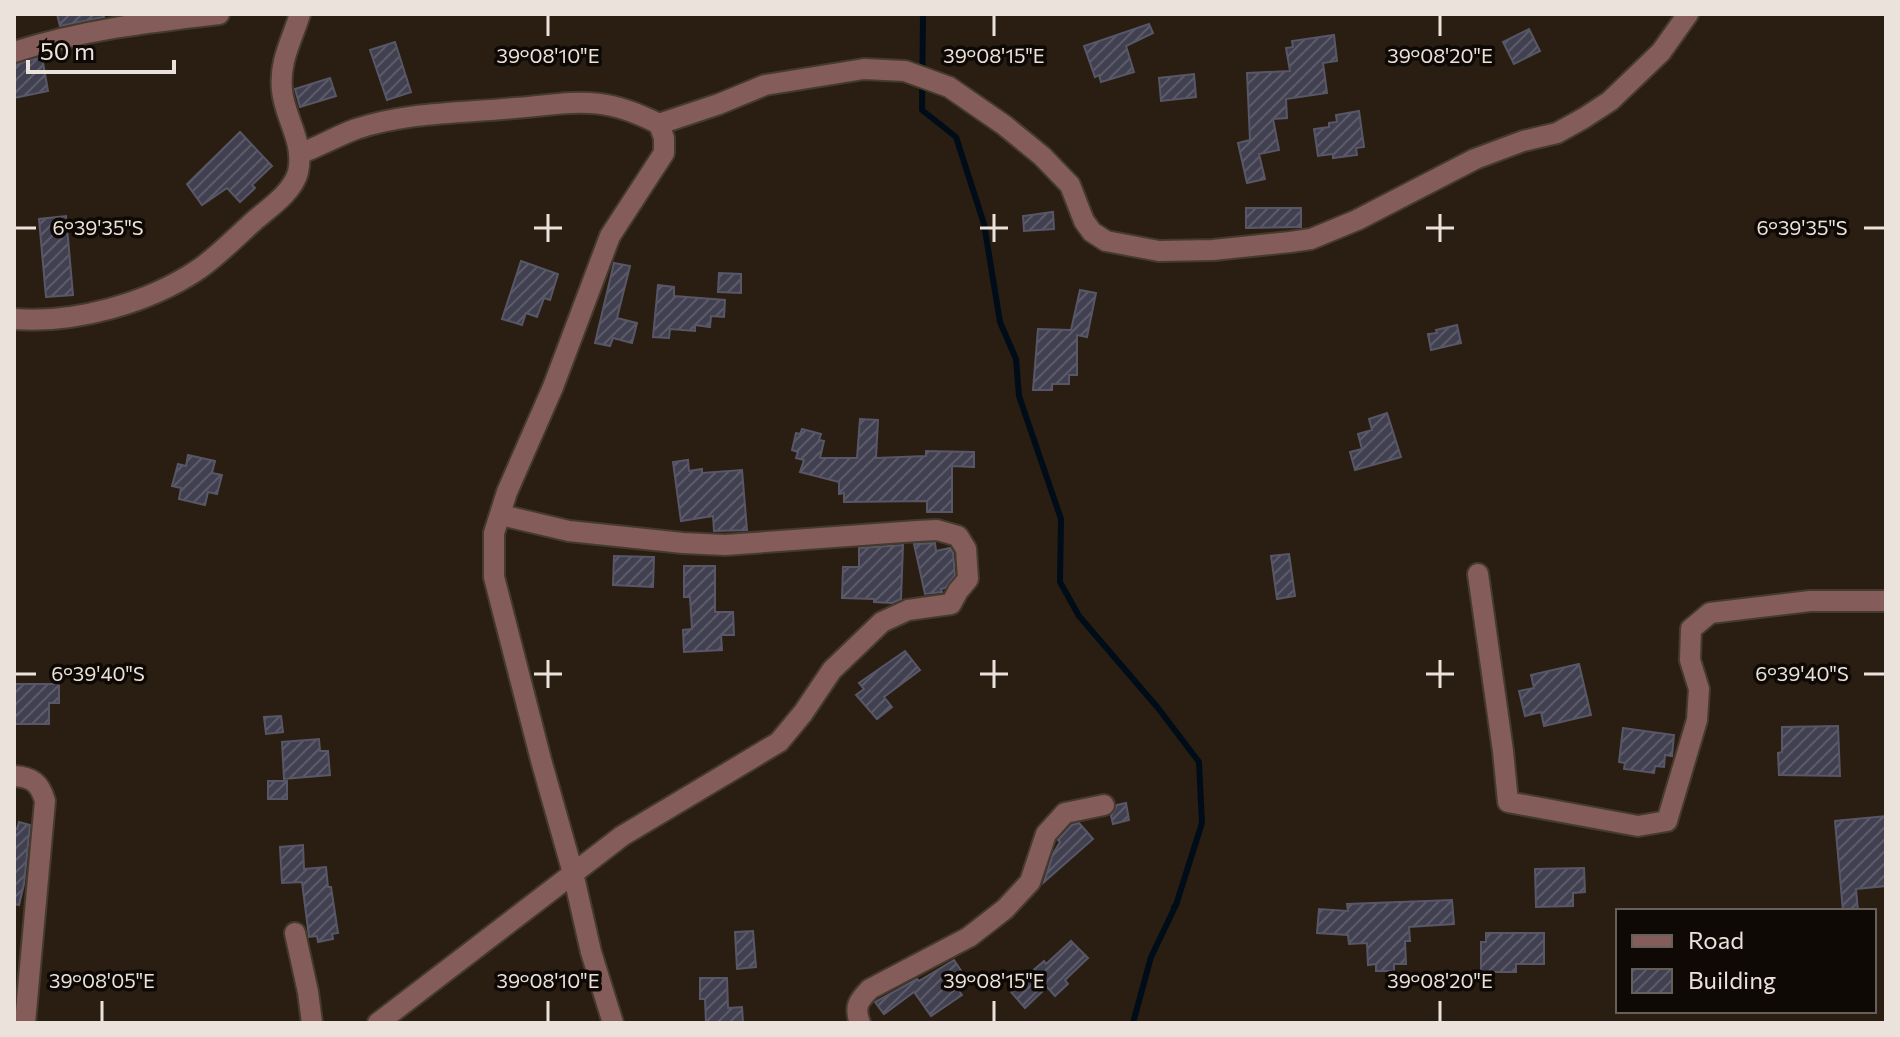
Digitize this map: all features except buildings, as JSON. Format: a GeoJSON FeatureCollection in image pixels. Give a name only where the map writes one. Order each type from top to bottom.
{"type":"FeatureCollection","features":[{"type":"Feature","properties":{"kind":"street"},"geometry":{"type":"LineString","coordinates":[[14,52],[73,35],[219,14]]}},
{"type":"Feature","properties":{"kind":"street"},"geometry":{"type":"LineString","coordinates":[[14,319],[61,319],[102,311],[163,289],[197,271],[218,255],[288,189],[298,176],[299,154],[294,126],[283,99],[281,65],[300,14]]}},
{"type":"Feature","properties":{"kind":"street"},"geometry":{"type":"LineString","coordinates":[[299,154],[355,130],[398,119],[455,111],[585,102],[614,105],[659,124],[765,85],[864,69],[905,71],[949,87],[1042,156],[1070,185],[1084,221],[1092,232],[1106,241],[1159,251],[1213,250],[1311,239],[1357,220],[1475,159],[1523,141],[1557,133],[1610,101],[1661,52],[1688,14]]}},
{"type":"Feature","properties":{"kind":"street"},"geometry":{"type":"LineString","coordinates":[[613,1023],[591,952],[494,577],[494,533],[507,492],[553,387],[610,236],[664,153],[664,138],[659,124]]}},
{"type":"Feature","properties":{"kind":"street"},"geometry":{"type":"LineString","coordinates":[[378,1023],[622,836],[779,742],[832,670],[882,622],[908,610],[951,604],[968,579],[966,549],[958,536],[937,530],[725,545],[569,531],[501,515]]}},
{"type":"Feature","properties":{"kind":"street"},"geometry":{"type":"LineString","coordinates":[[1478,574],[1508,802],[1638,826],[1667,821],[1697,720],[1699,689],[1690,660],[1691,629],[1710,613],[1810,601],[1886,601]]}},
{"type":"Feature","properties":{"kind":"street"},"geometry":{"type":"LineString","coordinates":[[14,776],[27,777],[40,786],[45,801],[25,1023]]}},
{"type":"Feature","properties":{"kind":"street"},"geometry":{"type":"LineString","coordinates":[[860,1023],[858,1001],[870,989],[969,937],[1005,909],[1030,882],[1046,834],[1065,813],[1104,805]]}},
{"type":"Feature","properties":{"kind":"street"},"geometry":{"type":"LineString","coordinates":[[295,933],[312,1023]]}},
{"type":"Feature","properties":{"kind":"waterway"},"geometry":{"type":"LineString","coordinates":[[923,14],[922,110],[956,137],[984,224],[1000,322],[1016,359],[1019,396],[1061,519],[1060,582],[1079,616],[1158,708],[1199,762],[1202,823],[1176,905]]}},
{"type":"Feature","properties":{"kind":"waterway"},"geometry":{"type":"LineString","coordinates":[[1133,1023],[1151,957],[1176,905],[1174,907]]}}]}
